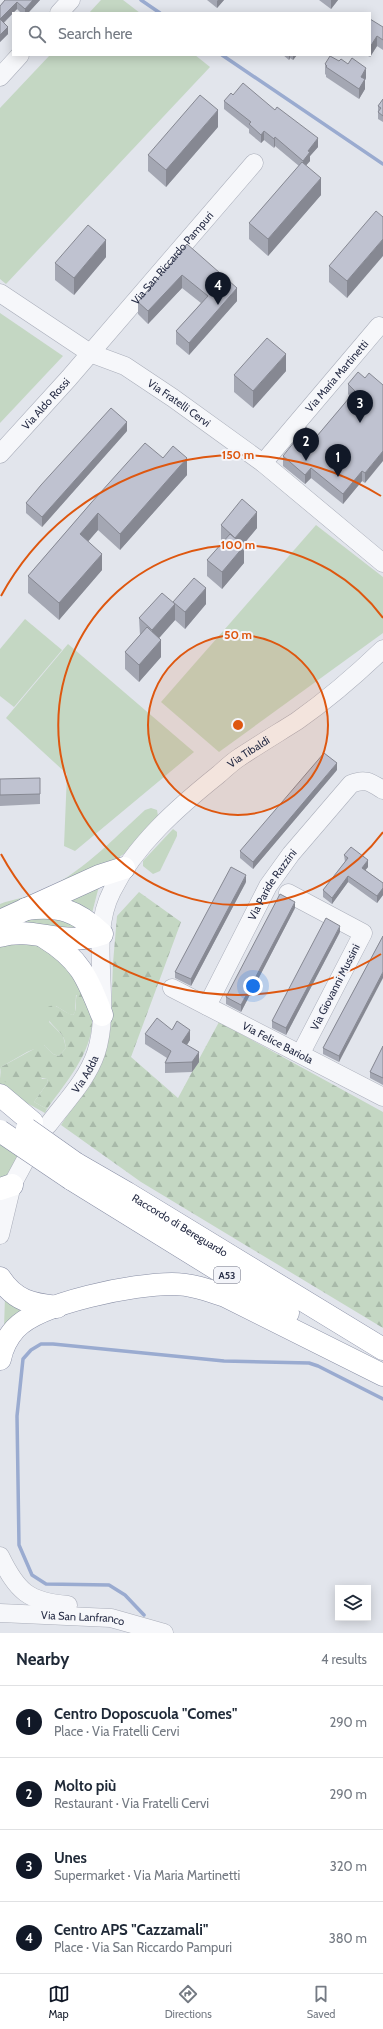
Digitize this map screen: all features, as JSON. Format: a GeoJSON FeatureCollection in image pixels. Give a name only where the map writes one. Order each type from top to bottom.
{"type":"FeatureCollection","features":[{"type":"Feature","properties":{"kind":"highway"},"geometry":{"type":"LineString","coordinates":[[0,921],[99,876],[124,868]]}},
{"type":"Feature","properties":{"kind":"highway"},"geometry":{"type":"LineString","coordinates":[[26,909],[57,908],[72,912],[87,920],[102,934]]}},
{"type":"Feature","properties":{"kind":"highway"},"geometry":{"type":"LineString","coordinates":[[0,936],[25,934],[77,940],[102,934]]}},
{"type":"Feature","properties":{"kind":"highway"},"geometry":{"type":"LineString","coordinates":[[43,936],[63,949],[86,975],[102,1015]]}},
{"type":"Feature","properties":{"kind":"highway"},"geometry":{"type":"LineString","coordinates":[[0,1095],[36,1125]]}},
{"type":"Feature","properties":{"kind":"highway","name":"Raccordo di Bereguardo"},"geometry":{"type":"LineString","coordinates":[[0,1109],[36,1125],[75,1166],[383,1371]]}},
{"type":"Feature","properties":{"kind":"highway","name":"Raccordo di Bereguardo"},"geometry":{"type":"LineString","coordinates":[[0,1131],[75,1166],[127,1193],[383,1349]]}},
{"type":"Feature","properties":{"kind":"highway"},"geometry":{"type":"LineString","coordinates":[[0,1278],[5,1286],[20,1298],[37,1305],[57,1307]]}},
{"type":"Feature","properties":{"kind":"highway"},"geometry":{"type":"LineString","coordinates":[[0,1359],[2,1350],[15,1329],[34,1316],[57,1307],[130,1287],[173,1284],[202,1287],[225,1296],[383,1375]]}},
{"type":"Feature","properties":{"kind":"street"},"geometry":{"type":"LineString","coordinates":[[60,12],[70,0]]}},
{"type":"Feature","properties":{"kind":"street"},"geometry":{"type":"LineString","coordinates":[[0,77],[19,56]]}},
{"type":"Feature","properties":{"kind":"street","name":"Via San Riccardo Pampuri"},"geometry":{"type":"LineString","coordinates":[[90,353],[254,163]]}},
{"type":"Feature","properties":{"kind":"street","name":"Via Fratelli Cervi"},"geometry":{"type":"LineString","coordinates":[[0,293],[90,353],[125,366],[263,463],[297,493],[347,531],[383,562]]}},
{"type":"Feature","properties":{"kind":"street","name":"Via Maria Martinetti"},"geometry":{"type":"LineString","coordinates":[[263,463],[379,326]]}},
{"type":"Feature","properties":{"kind":"street","name":"Via Aldo Rossi"},"geometry":{"type":"LineString","coordinates":[[0,454],[90,353]]}},
{"type":"Feature","properties":{"kind":"street","name":"Via Fratelli Cervi"},"geometry":{"type":"LineString","coordinates":[[347,531],[383,552]]}},
{"type":"Feature","properties":{"kind":"street","name":"Via Tibaldi"},"geometry":{"type":"LineString","coordinates":[[102,934],[107,902],[124,868],[190,797],[238,758],[298,720],[351,680],[383,650]]}},
{"type":"Feature","properties":{"kind":"street","name":"Via Paride Razzini"},"geometry":{"type":"LineString","coordinates":[[207,1006],[268,886],[291,854],[351,784],[360,780],[371,782],[383,790]]}},
{"type":"Feature","properties":{"kind":"street","name":"Via Giovanni Mussini"},"geometry":{"type":"LineString","coordinates":[[288,892],[364,933],[301,1053]]}},
{"type":"Feature","properties":{"kind":"street","name":"Via Adda"},"geometry":{"type":"LineString","coordinates":[[36,1125],[89,1070],[101,1035],[102,934]]}},
{"type":"Feature","properties":{"kind":"street","name":"Via Felice Bariola"},"geometry":{"type":"LineString","coordinates":[[172,988],[256,1032],[301,1053],[383,1097]]}},
{"type":"Feature","properties":{"kind":"street"},"geometry":{"type":"LineString","coordinates":[[0,1235],[6,1187],[26,1159]]}},
{"type":"Feature","properties":{"kind":"street"},"geometry":{"type":"LineString","coordinates":[[0,1556],[16,1584],[30,1597],[49,1604],[97,1607],[111,1618]]}},
{"type":"Feature","properties":{"kind":"street"},"geometry":{"type":"LineString","coordinates":[[0,1607],[0,1613]]}},
{"type":"Feature","properties":{"kind":"street","name":"Via San Lanfranco"},"geometry":{"type":"LineString","coordinates":[[0,1613],[111,1618],[164,1633]]}},
{"type":"Feature","properties":{"kind":"green space"},"geometry":{"type":"Polygon","coordinates":[[[101,0],[123,0],[139,12],[90,12],[101,0]]]}},
{"type":"Feature","properties":{"kind":"green space"},"geometry":{"type":"Polygon","coordinates":[[[49,56],[196,56],[210,67],[6,284],[0,279],[0,108],[49,56]]]}},
{"type":"Feature","properties":{"kind":"green space"},"geometry":{"type":"Polygon","coordinates":[[[0,313],[63,356],[0,423],[0,313]]]}},
{"type":"Feature","properties":{"kind":"green space"},"geometry":{"type":"Polygon","coordinates":[[[316,525],[383,577],[383,633],[219,752],[161,702],[316,525]]]}},
{"type":"Feature","properties":{"kind":"green space"},"geometry":{"type":"Polygon","coordinates":[[[25,619],[62,650],[14,707],[0,696],[0,649],[25,619]]]}},
{"type":"Feature","properties":{"kind":"green space"},"geometry":{"type":"Polygon","coordinates":[[[68,644],[194,752],[75,851],[64,846],[67,774],[6,718],[68,644]]]}},
{"type":"Feature","properties":{"kind":"green space"},"geometry":{"type":"Polygon","coordinates":[[[151,808],[157,810],[158,816],[128,851],[115,860],[0,913],[0,904],[38,893],[68,877],[108,845],[145,810],[151,808]]]}},
{"type":"Feature","properties":{"kind":"green space"},"geometry":{"type":"Polygon","coordinates":[[[173,829],[177,832],[177,836],[160,871],[153,874],[143,866],[143,861],[173,829]]]}},
{"type":"Feature","properties":{"kind":"green space"},"geometry":{"type":"Polygon","coordinates":[[[103,881],[98,890],[92,913],[60,899],[103,881]]]}},
{"type":"Feature","properties":{"kind":"green space"},"geometry":{"type":"Polygon","coordinates":[[[139,892],[181,922],[131,1057],[178,1098],[219,1022],[383,1112],[383,1328],[141,1182],[61,1125],[103,1059],[111,1017],[113,963],[117,916],[139,892]]]}},
{"type":"Feature","properties":{"kind":"green space"},"geometry":{"type":"Polygon","coordinates":[[[53,913],[88,930],[7,921],[53,913]]]}},
{"type":"Feature","properties":{"kind":"green space"},"geometry":{"type":"Polygon","coordinates":[[[0,940],[53,948],[90,996],[76,995],[75,1012],[73,1015],[56,1006],[49,1022],[63,1036],[66,1048],[59,1056],[53,1054],[44,1045],[27,1052],[1,1067],[0,1072],[0,940]]]}},
{"type":"Feature","properties":{"kind":"green space"},"geometry":{"type":"Polygon","coordinates":[[[79,991],[84,991],[91,1009],[92,1028],[89,1041],[78,1065],[47,1109],[34,1102],[48,1082],[47,1079],[42,1078],[30,1096],[0,1079],[1,1067],[34,1049],[35,1045],[44,1045],[53,1054],[59,1056],[66,1048],[64,1040],[62,1035],[49,1020],[46,1013],[46,1008],[53,1006],[73,1015],[76,1009],[76,997],[79,991]]]}},
{"type":"Feature","properties":{"kind":"green space"},"geometry":{"type":"Polygon","coordinates":[[[0,1077],[1,1079],[47,1079],[48,1082],[34,1102],[47,1109],[45,1113],[25,1102],[0,1085],[0,1077]]]}},
{"type":"Feature","properties":{"kind":"green space"},"geometry":{"type":"Polygon","coordinates":[[[0,1138],[22,1152],[6,1181],[0,1181],[0,1138]]]}},
{"type":"Feature","properties":{"kind":"green space"},"geometry":{"type":"Polygon","coordinates":[[[5,1297],[28,1307],[4,1328],[5,1297]]]}},
{"type":"Feature","properties":{"kind":"building"},"geometry":{"type":"Polygon","coordinates":[[[5,0],[33,0],[25,9],[17,2],[0,19],[0,6],[5,0]]]}},
{"type":"Feature","properties":{"kind":"building"},"geometry":{"type":"Polygon","coordinates":[[[0,19],[8,27],[0,35],[0,19]]]}},
{"type":"Feature","properties":{"kind":"building"},"geometry":{"type":"Polygon","coordinates":[[[371,20],[383,27],[383,40],[377,36],[371,45],[371,20]]]}},
{"type":"Feature","properties":{"kind":"building"},"geometry":{"type":"Polygon","coordinates":[[[330,56],[339,61],[341,59],[348,64],[352,58],[366,68],[361,77],[365,79],[359,89],[326,67],[327,66],[325,64],[330,56]]]}},
{"type":"Feature","properties":{"kind":"building"},"geometry":{"type":"Polygon","coordinates":[[[243,83],[275,110],[277,107],[318,138],[308,151],[310,152],[303,161],[275,137],[274,139],[264,131],[261,135],[249,124],[251,122],[224,101],[231,93],[233,95],[243,83]]]}},
{"type":"Feature","properties":{"kind":"building"},"geometry":{"type":"Polygon","coordinates":[[[200,95],[218,110],[166,170],[148,155],[200,95]]]}},
{"type":"Feature","properties":{"kind":"building"},"geometry":{"type":"Polygon","coordinates":[[[383,99],[383,116],[378,112],[381,108],[378,106],[383,99]]]}},
{"type":"Feature","properties":{"kind":"building"},"geometry":{"type":"Polygon","coordinates":[[[302,162],[321,178],[268,239],[249,223],[302,162]]]}},
{"type":"Feature","properties":{"kind":"building"},"geometry":{"type":"Polygon","coordinates":[[[376,211],[383,217],[383,239],[347,281],[329,266],[376,211]]]}},
{"type":"Feature","properties":{"kind":"building"},"geometry":{"type":"Polygon","coordinates":[[[88,225],[106,240],[74,278],[55,263],[88,225]]]}},
{"type":"Feature","properties":{"kind":"building"},"geometry":{"type":"Polygon","coordinates":[[[187,244],[237,288],[189,343],[176,331],[208,296],[182,275],[148,311],[138,302],[187,244]]]}},
{"type":"Feature","properties":{"kind":"building"},"geometry":{"type":"Polygon","coordinates":[[[267,338],[286,354],[253,391],[234,375],[267,338]]]}},
{"type":"Feature","properties":{"kind":"building"},"geometry":{"type":"Polygon","coordinates":[[[358,372],[365,378],[369,373],[383,385],[383,451],[365,473],[362,471],[343,494],[311,468],[305,475],[283,456],[306,427],[317,436],[355,391],[348,384],[358,372]]]}},
{"type":"Feature","properties":{"kind":"building"},"geometry":{"type":"Polygon","coordinates":[[[111,408],[127,422],[42,517],[26,503],[111,408]]]}},
{"type":"Feature","properties":{"kind":"building"},"geometry":{"type":"Polygon","coordinates":[[[145,443],[163,458],[173,446],[187,458],[120,534],[98,513],[80,534],[102,554],[59,603],[28,576],[145,443]]]}},
{"type":"Feature","properties":{"kind":"building"},"geometry":{"type":"Polygon","coordinates":[[[242,499],[257,512],[235,538],[221,525],[242,499]]]}},
{"type":"Feature","properties":{"kind":"building"},"geometry":{"type":"Polygon","coordinates":[[[230,534],[244,546],[222,572],[207,560],[230,534]]]}},
{"type":"Feature","properties":{"kind":"building"},"geometry":{"type":"Polygon","coordinates":[[[194,578],[206,588],[185,612],[173,602],[194,578]]]}},
{"type":"Feature","properties":{"kind":"building"},"geometry":{"type":"Polygon","coordinates":[[[162,593],[175,604],[152,630],[139,618],[162,593]]]}},
{"type":"Feature","properties":{"kind":"building"},"geometry":{"type":"Polygon","coordinates":[[[147,627],[161,640],[139,665],[125,652],[147,627]]]}},
{"type":"Feature","properties":{"kind":"building"},"geometry":{"type":"Polygon","coordinates":[[[324,753],[337,763],[253,862],[240,851],[324,753]]]}},
{"type":"Feature","properties":{"kind":"building"},"geometry":{"type":"Polygon","coordinates":[[[40,778],[40,794],[0,795],[0,779],[40,778]]]}},
{"type":"Feature","properties":{"kind":"building"},"geometry":{"type":"Polygon","coordinates":[[[351,847],[368,860],[362,868],[383,883],[383,888],[377,896],[348,876],[332,898],[323,890],[348,858],[344,855],[351,847]]]}},
{"type":"Feature","properties":{"kind":"building"},"geometry":{"type":"Polygon","coordinates":[[[231,867],[246,875],[191,979],[175,972],[231,867]]]}},
{"type":"Feature","properties":{"kind":"building"},"geometry":{"type":"Polygon","coordinates":[[[280,894],[295,902],[241,1005],[226,997],[280,894]]]}},
{"type":"Feature","properties":{"kind":"building"},"geometry":{"type":"Polygon","coordinates":[[[326,918],[340,926],[286,1028],[272,1021],[326,918]]]}},
{"type":"Feature","properties":{"kind":"building"},"geometry":{"type":"Polygon","coordinates":[[[383,936],[383,972],[339,1056],[323,1048],[383,936]]]}},
{"type":"Feature","properties":{"kind":"building"},"geometry":{"type":"Polygon","coordinates":[[[157,1018],[172,1030],[177,1021],[190,1030],[182,1042],[199,1052],[192,1062],[165,1063],[171,1051],[145,1034],[157,1018]]]}},
{"type":"Feature","properties":{"kind":"building"},"geometry":{"type":"Polygon","coordinates":[[[383,1046],[383,1078],[370,1072],[383,1046]]]}},
{"type":"Feature","properties":{"kind":"waterway"},"geometry":{"type":"LineString","coordinates":[[141,0],[159,12]]}},
{"type":"Feature","properties":{"kind":"waterway"},"geometry":{"type":"LineString","coordinates":[[223,56],[383,164]]}},
{"type":"Feature","properties":{"kind":"waterway"},"geometry":{"type":"LineString","coordinates":[[144,1615],[125,1595],[109,1585],[46,1584],[32,1575],[19,1545],[17,1416],[23,1359],[31,1350],[41,1344],[53,1344],[224,1361],[309,1363],[318,1366],[383,1399]]}},
{"type":"Feature","properties":{"kind":"place","name":"Centro APS \"Cazzamali\""},"geometry":{"type":"Point","coordinates":[218,305]}},
{"type":"Feature","properties":{"kind":"place","name":"Unes"},"geometry":{"type":"Point","coordinates":[360,423]}},
{"type":"Feature","properties":{"kind":"place","name":"Molto più"},"geometry":{"type":"Point","coordinates":[306,461]}},
{"type":"Feature","properties":{"kind":"place","name":"Centro Doposcuola \"Comes\""},"geometry":{"type":"Point","coordinates":[338,477]}}]}
